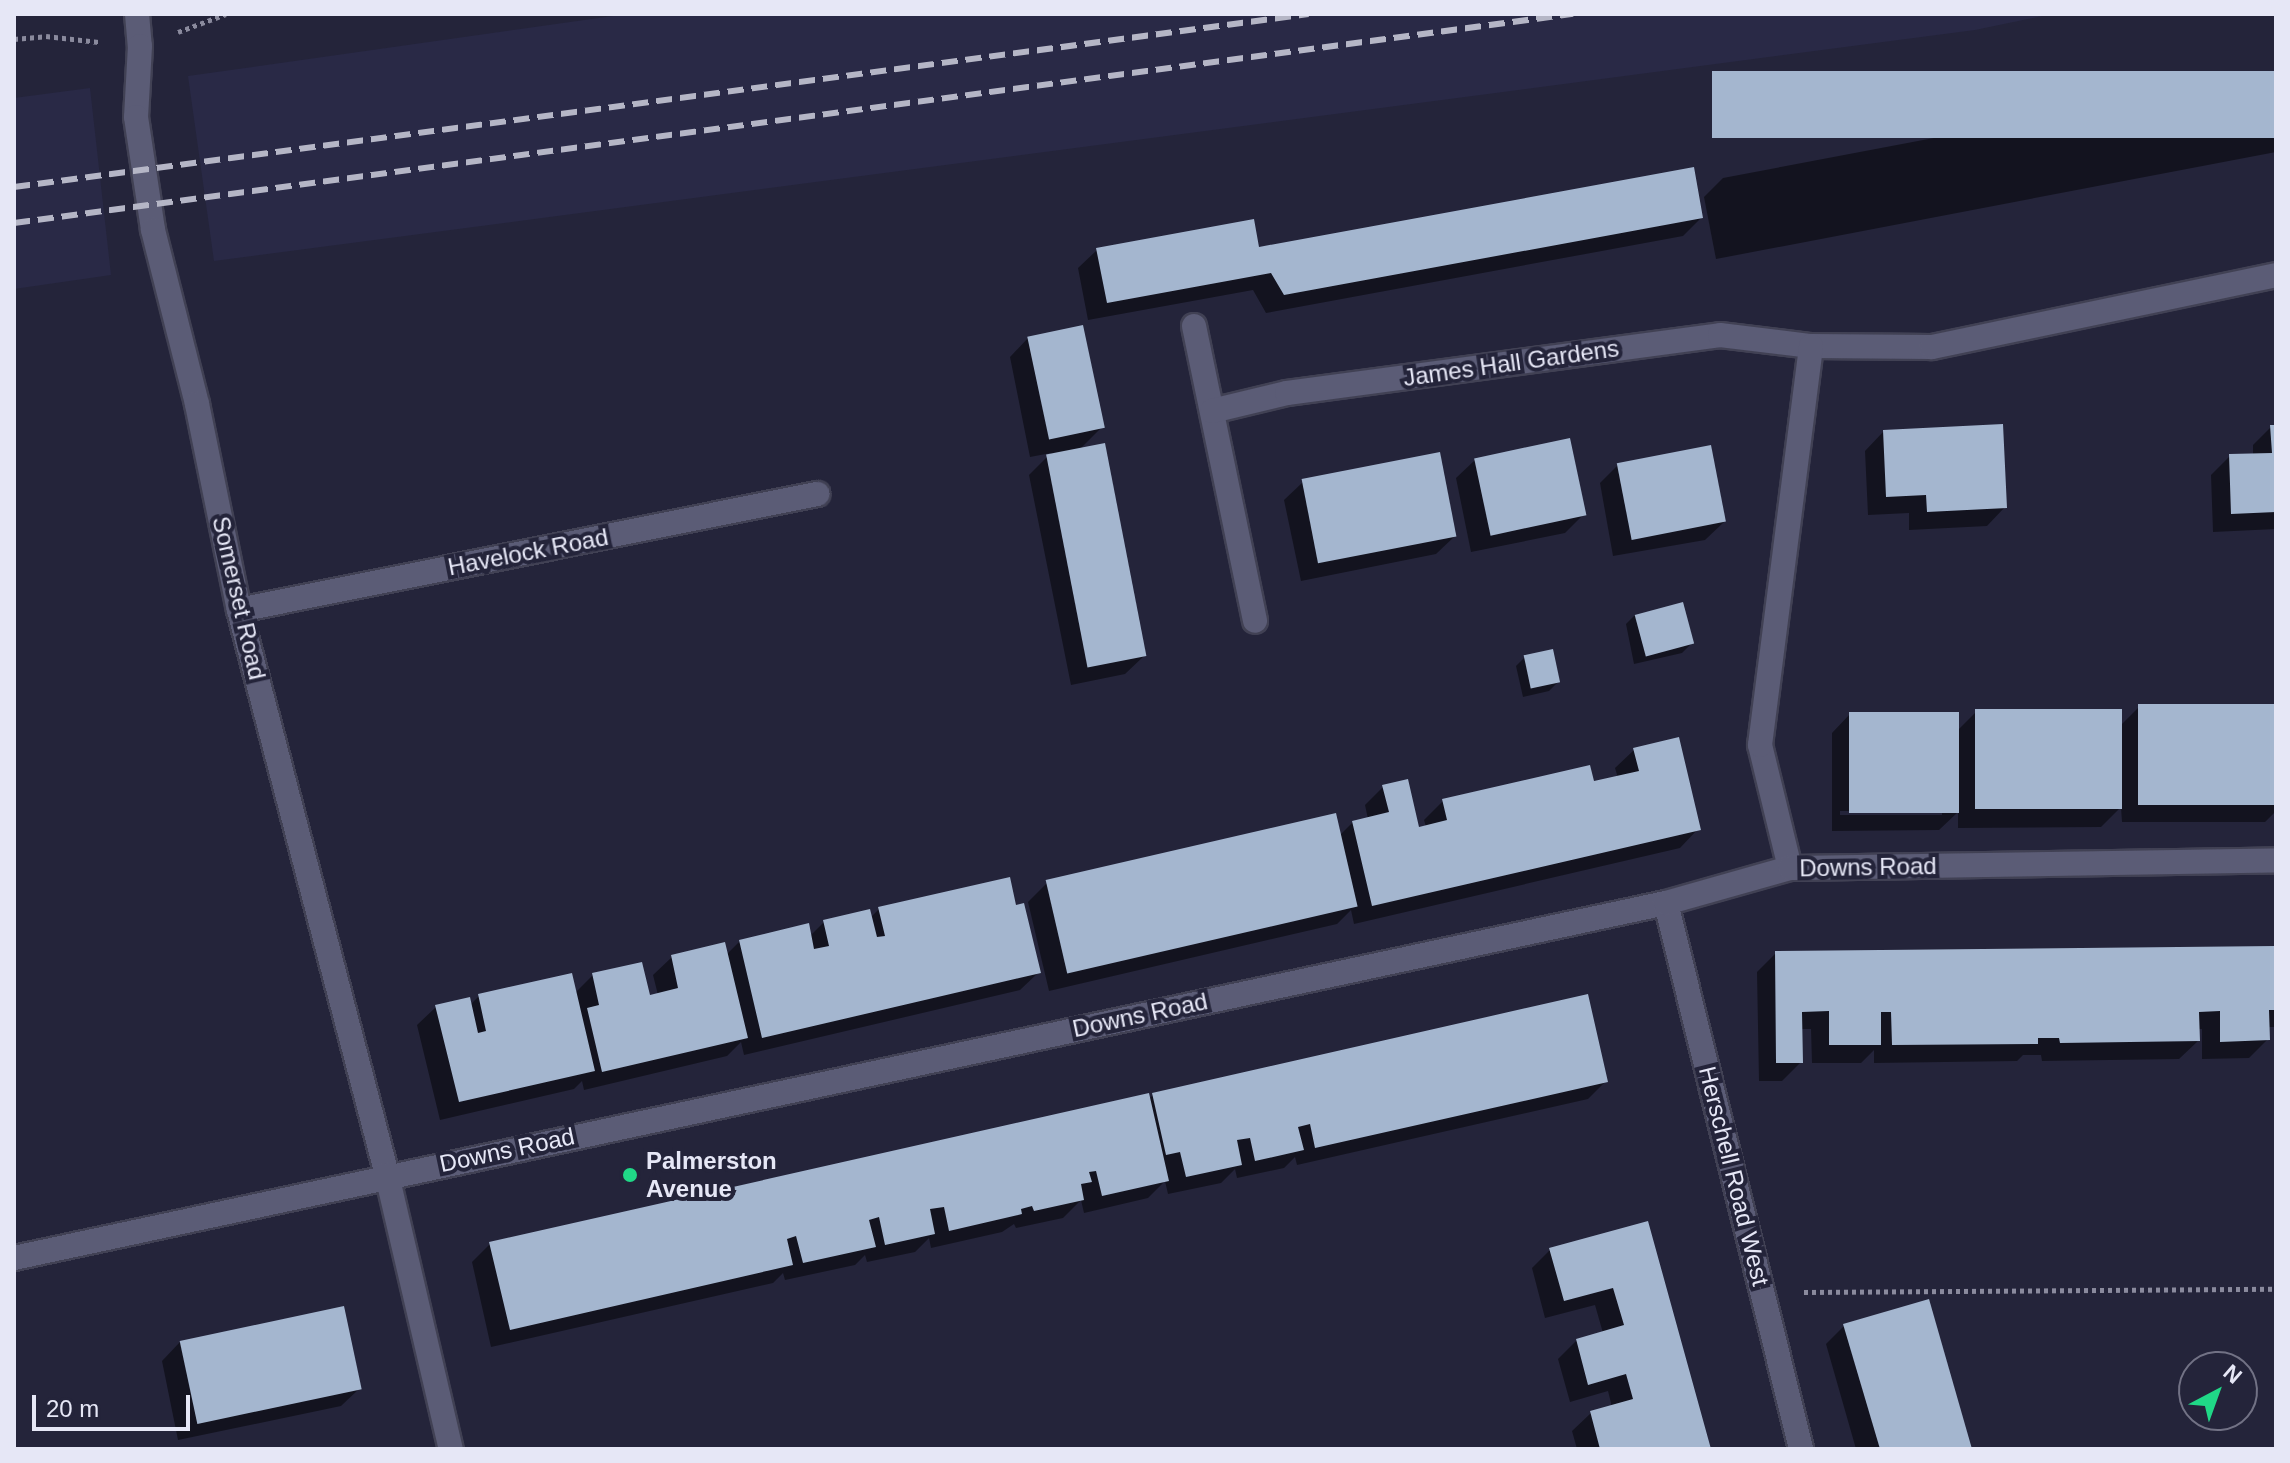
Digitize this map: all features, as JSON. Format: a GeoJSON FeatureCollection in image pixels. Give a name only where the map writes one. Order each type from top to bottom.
{"type":"FeatureCollection","features":[{"type":"Feature","properties":{"kind":"street","name":"Somerset Road"},"geometry":{"type":"LineString","coordinates":[[137,14],[140,46],[136,117],[153,230],[197,404],[239,610],[387,1175]]}},
{"type":"Feature","properties":{"kind":"street","name":"James Hall Gardens"},"geometry":{"type":"LineString","coordinates":[[1212,411],[1287,393],[1720,335],[1811,346],[1932,347],[2276,275]]}},
{"type":"Feature","properties":{"kind":"street"},"geometry":{"type":"LineString","coordinates":[[1194,326],[1255,621]]}},
{"type":"Feature","properties":{"kind":"street"},"geometry":{"type":"LineString","coordinates":[[1790,868],[1760,745],[1811,346]]}},
{"type":"Feature","properties":{"kind":"street","name":"Havelock Road"},"geometry":{"type":"LineString","coordinates":[[239,610],[817,494]]}},
{"type":"Feature","properties":{"kind":"street","name":"Downs Road"},"geometry":{"type":"LineString","coordinates":[[14,1258],[387,1175],[1666,903],[1790,868],[2276,860]]}},
{"type":"Feature","properties":{"kind":"street","name":"Herschell Road West"},"geometry":{"type":"LineString","coordinates":[[1666,903],[1801,1449]]}},
{"type":"Feature","properties":{"kind":"street"},"geometry":{"type":"LineString","coordinates":[[387,1175],[451,1449]]}},
{"type":"Feature","properties":{"kind":"path"},"geometry":{"type":"LineString","coordinates":[[1763,1293],[2276,1289]]}},
{"type":"Feature","properties":{"kind":"shaded area"},"geometry":{"type":"Polygon","coordinates":[[[627,14],[2052,14],[1975,30],[214,261],[188,76],[627,14]]]}},
{"type":"Feature","properties":{"kind":"shaded area"},"geometry":{"type":"Polygon","coordinates":[[[90,88],[111,275],[14,289],[14,98],[90,88]]]}},
{"type":"Feature","properties":{"kind":"building"},"geometry":{"type":"Polygon","coordinates":[[[1712,71],[2276,71],[2276,138],[1712,138],[1712,71]]]}},
{"type":"Feature","properties":{"kind":"building"},"geometry":{"type":"Polygon","coordinates":[[[1694,167],[1703,218],[1284,295],[1271,273],[1107,303],[1096,248],[1254,219],[1259,247],[1694,167]]]}},
{"type":"Feature","properties":{"kind":"building"},"geometry":{"type":"Polygon","coordinates":[[[1083,325],[1105,428],[1049,440],[1027,337],[1083,325]]]}},
{"type":"Feature","properties":{"kind":"building"},"geometry":{"type":"Polygon","coordinates":[[[2003,424],[2007,508],[1927,512],[1926,495],[1886,497],[1883,430],[2003,424]]]}},
{"type":"Feature","properties":{"kind":"building"},"geometry":{"type":"Polygon","coordinates":[[[2270,425],[2276,425],[2276,512],[2231,514],[2229,454],[2272,453],[2270,425]]]}},
{"type":"Feature","properties":{"kind":"building"},"geometry":{"type":"Polygon","coordinates":[[[1570,438],[1586,515],[1491,536],[1474,458],[1570,438]]]}},
{"type":"Feature","properties":{"kind":"building"},"geometry":{"type":"Polygon","coordinates":[[[1105,443],[1146,656],[1088,667],[1046,454],[1105,443]]]}},
{"type":"Feature","properties":{"kind":"building"},"geometry":{"type":"Polygon","coordinates":[[[1711,445],[1726,522],[1632,540],[1617,463],[1711,445]]]}},
{"type":"Feature","properties":{"kind":"building"},"geometry":{"type":"Polygon","coordinates":[[[1440,452],[1456,536],[1318,563],[1302,479],[1440,452]]]}},
{"type":"Feature","properties":{"kind":"building"},"geometry":{"type":"Polygon","coordinates":[[[1683,602],[1694,644],[1646,656],[1635,615],[1683,602]]]}},
{"type":"Feature","properties":{"kind":"building"},"geometry":{"type":"Polygon","coordinates":[[[1553,649],[1560,682],[1531,688],[1524,655],[1553,649]]]}},
{"type":"Feature","properties":{"kind":"building"},"geometry":{"type":"Polygon","coordinates":[[[2138,704],[2276,704],[2276,805],[2138,805],[2138,704]]]}},
{"type":"Feature","properties":{"kind":"building"},"geometry":{"type":"Polygon","coordinates":[[[1975,709],[2122,709],[2122,809],[1975,809],[1975,709]]]}},
{"type":"Feature","properties":{"kind":"building"},"geometry":{"type":"Polygon","coordinates":[[[1849,712],[1959,712],[1959,813],[1849,813],[1849,712]]]}},
{"type":"Feature","properties":{"kind":"building"},"geometry":{"type":"Polygon","coordinates":[[[1679,737],[1701,830],[1372,906],[1352,821],[1389,812],[1382,785],[1408,779],[1419,827],[1447,820],[1442,799],[1590,765],[1594,781],[1639,771],[1633,748],[1679,737]]]}},
{"type":"Feature","properties":{"kind":"building"},"geometry":{"type":"Polygon","coordinates":[[[1336,813],[1358,907],[1067,974],[1046,880],[1336,813]]]}},
{"type":"Feature","properties":{"kind":"building"},"geometry":{"type":"Polygon","coordinates":[[[1010,877],[1016,905],[1024,903],[1041,973],[762,1038],[739,940],[809,923],[814,949],[829,946],[823,920],[870,909],[877,937],[885,936],[878,907],[1010,877]]]}},
{"type":"Feature","properties":{"kind":"building"},"geometry":{"type":"Polygon","coordinates":[[[725,942],[748,1038],[602,1072],[587,1008],[599,1005],[592,973],[642,962],[650,995],[678,988],[671,955],[725,942]]]}},
{"type":"Feature","properties":{"kind":"building"},"geometry":{"type":"Polygon","coordinates":[[[2276,946],[2276,1010],[2269,1010],[2270,1040],[2220,1042],[2220,1011],[2199,1012],[2200,1041],[2060,1043],[2059,1038],[2038,1038],[2038,1044],[1892,1045],[1891,1012],[1881,1012],[1881,1045],[1829,1045],[1829,1011],[1802,1012],[1803,1063],[1776,1063],[1775,951],[2276,946]]]}},
{"type":"Feature","properties":{"kind":"building"},"geometry":{"type":"Polygon","coordinates":[[[572,973],[595,1071],[459,1102],[435,1005],[470,997],[478,1033],[486,1031],[478,994],[572,973]]]}},
{"type":"Feature","properties":{"kind":"building"},"geometry":{"type":"Polygon","coordinates":[[[1588,994],[1608,1082],[1315,1148],[1310,1124],[1298,1127],[1304,1150],[1255,1161],[1250,1138],[1237,1140],[1242,1165],[1186,1177],[1180,1152],[1166,1155],[1152,1093],[1588,994]]]}},
{"type":"Feature","properties":{"kind":"building"},"geometry":{"type":"Polygon","coordinates":[[[1149,1093],[1169,1181],[1102,1196],[1096,1171],[1089,1172],[1092,1182],[1081,1184],[1084,1200],[1034,1211],[1032,1206],[1021,1209],[1022,1214],[949,1231],[944,1207],[930,1209],[935,1234],[885,1245],[879,1217],[869,1220],[876,1247],[803,1263],[796,1236],[787,1239],[793,1265],[510,1330],[489,1242],[1149,1093]]]}},
{"type":"Feature","properties":{"kind":"building"},"geometry":{"type":"Polygon","coordinates":[[[1648,1221],[1711,1449],[1600,1449],[1590,1411],[1633,1399],[1626,1374],[1588,1385],[1576,1339],[1624,1325],[1613,1288],[1564,1301],[1549,1248],[1648,1221]]]}},
{"type":"Feature","properties":{"kind":"building"},"geometry":{"type":"Polygon","coordinates":[[[1929,1299],[1972,1449],[1880,1449],[1843,1324],[1929,1299]]]}},
{"type":"Feature","properties":{"kind":"building"},"geometry":{"type":"Polygon","coordinates":[[[344,1306],[362,1389],[197,1424],[180,1341],[344,1306]]]}},
{"type":"Feature","properties":{"kind":"railway"},"geometry":{"type":"LineString","coordinates":[[14,187],[1308,14]]}},
{"type":"Feature","properties":{"kind":"railway"},"geometry":{"type":"LineString","coordinates":[[14,223],[1573,14]]}},
{"type":"Feature","properties":{"kind":"place","name":"Palmerston Avenue"},"geometry":{"type":"Point","coordinates":[630,1175]}}]}
